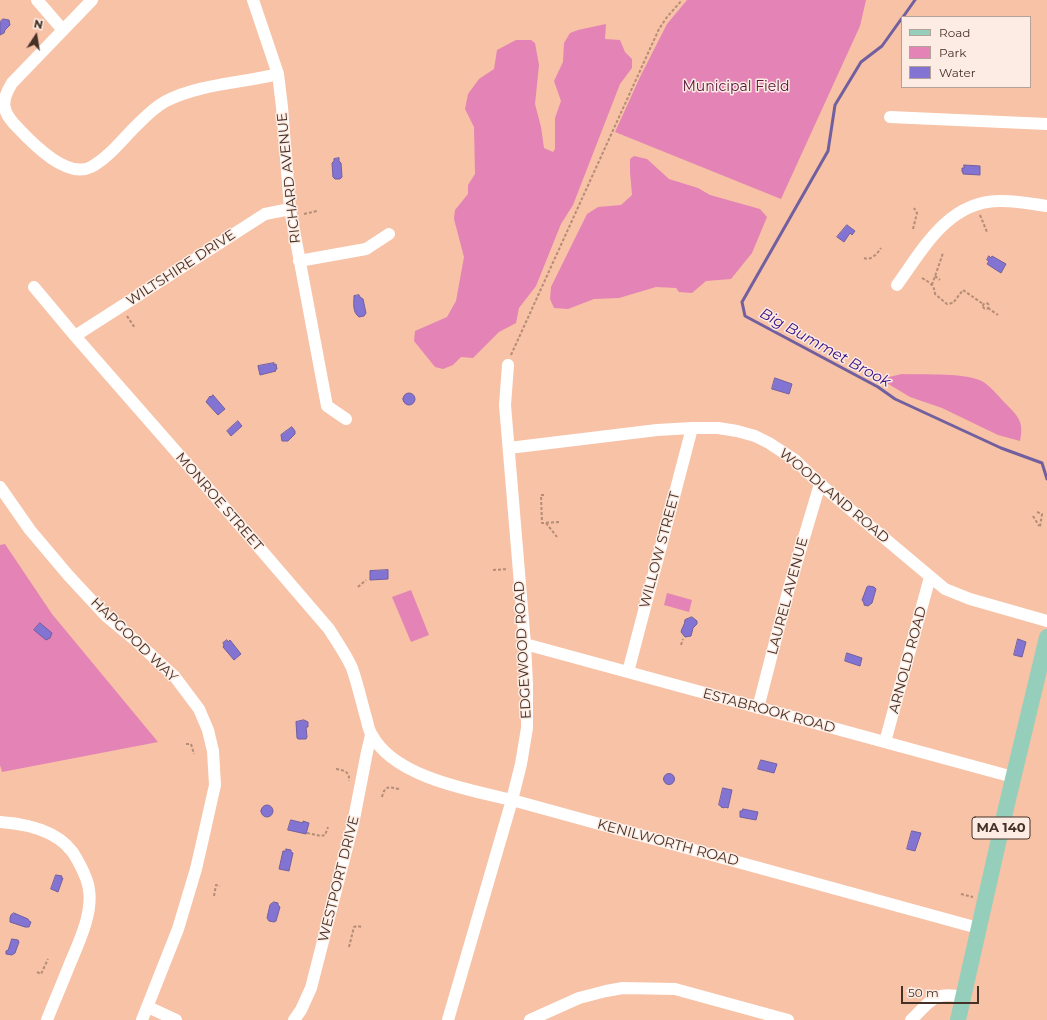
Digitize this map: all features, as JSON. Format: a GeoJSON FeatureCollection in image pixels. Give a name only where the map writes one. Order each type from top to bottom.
{"type":"FeatureCollection","features":[{"type":"Feature","properties":{"kind":"main road","name":"MA 140"},"geometry":{"type":"LineString","coordinates":[[958,1020],[1013,777],[1047,637]]}},
{"type":"Feature","properties":{"kind":"street"},"geometry":{"type":"LineString","coordinates":[[36,0],[62,30]]}},
{"type":"Feature","properties":{"kind":"street"},"geometry":{"type":"LineString","coordinates":[[92,0],[12,83],[6,92],[3,103],[12,122],[21,132],[51,158],[64,166],[81,169],[90,167],[102,159],[150,112],[165,102],[178,96],[200,89],[278,74]]}},
{"type":"Feature","properties":{"kind":"street","name":"RICHARD AVENUE"},"geometry":{"type":"LineString","coordinates":[[253,0],[278,74],[290,209],[327,406],[346,419]]}},
{"type":"Feature","properties":{"kind":"street"},"geometry":{"type":"LineString","coordinates":[[890,117],[1047,124]]}},
{"type":"Feature","properties":{"kind":"street"},"geometry":{"type":"LineString","coordinates":[[897,285],[935,234],[951,218],[966,208],[998,201],[1047,206]]}},
{"type":"Feature","properties":{"kind":"street","name":"WILTSHIRE DRIVE"},"geometry":{"type":"LineString","coordinates":[[75,336],[264,214],[290,209]]}},
{"type":"Feature","properties":{"kind":"street"},"geometry":{"type":"LineString","coordinates":[[299,261],[366,249],[389,234]]}},
{"type":"Feature","properties":{"kind":"street","name":"MONROE STREET"},"geometry":{"type":"LineString","coordinates":[[34,287],[329,629],[352,668],[371,735]]}},
{"type":"Feature","properties":{"kind":"street","name":"EDGEWOOD ROAD"},"geometry":{"type":"LineString","coordinates":[[448,1020],[512,800],[521,764],[527,728],[525,644],[505,405],[508,365]]}},
{"type":"Feature","properties":{"kind":"street","name":"WOODLAND ROAD"},"geometry":{"type":"LineString","coordinates":[[509,448],[657,430],[692,428],[718,428],[755,436],[769,443],[795,460],[820,484],[944,590],[1047,621]]}},
{"type":"Feature","properties":{"kind":"street","name":"WILLOW STREET"},"geometry":{"type":"LineString","coordinates":[[628,672],[692,428]]}},
{"type":"Feature","properties":{"kind":"street","name":"LAUREL AVENUE"},"geometry":{"type":"LineString","coordinates":[[758,708],[789,588],[820,484]]}},
{"type":"Feature","properties":{"kind":"street","name":"HAPGOOD WAY"},"geometry":{"type":"LineString","coordinates":[[0,487],[30,530],[68,575],[106,616],[175,677],[199,709],[208,730],[213,751],[215,785],[196,869],[178,929],[142,1020]]}},
{"type":"Feature","properties":{"kind":"street","name":"ARNOLD ROAD"},"geometry":{"type":"LineString","coordinates":[[885,742],[930,577]]}},
{"type":"Feature","properties":{"kind":"street","name":"ESTABROOK ROAD"},"geometry":{"type":"LineString","coordinates":[[525,644],[1013,777]]}},
{"type":"Feature","properties":{"kind":"street","name":"KENILWORTH ROAD"},"geometry":{"type":"LineString","coordinates":[[371,735],[387,754],[416,773],[435,780],[978,928]]}},
{"type":"Feature","properties":{"kind":"street","name":"WESTPORT DRIVE"},"geometry":{"type":"LineString","coordinates":[[294,1020],[301,1010],[313,980],[353,824],[371,735]]}},
{"type":"Feature","properties":{"kind":"street"},"geometry":{"type":"LineString","coordinates":[[0,822],[17,823],[35,828],[51,834],[67,845],[75,855],[86,877],[90,891],[89,906],[84,929],[47,1020]]}},
{"type":"Feature","properties":{"kind":"street"},"geometry":{"type":"LineString","coordinates":[[530,1020],[579,998],[623,988],[675,989],[788,1020]]}},
{"type":"Feature","properties":{"kind":"street"},"geometry":{"type":"LineString","coordinates":[[911,1020],[937,997],[947,995],[963,997]]}},
{"type":"Feature","properties":{"kind":"street"},"geometry":{"type":"LineString","coordinates":[[148,1007],[176,1020]]}},
{"type":"Feature","properties":{"kind":"path"},"geometry":{"type":"LineString","coordinates":[[508,365],[510,356],[659,28],[682,0]]}},
{"type":"Feature","properties":{"kind":"path"},"geometry":{"type":"LineString","coordinates":[[913,229],[917,213],[914,208]]}},
{"type":"Feature","properties":{"kind":"path"},"geometry":{"type":"LineString","coordinates":[[304,214],[317,211]]}},
{"type":"Feature","properties":{"kind":"path"},"geometry":{"type":"LineString","coordinates":[[980,215],[987,232]]}},
{"type":"Feature","properties":{"kind":"path"},"geometry":{"type":"LineString","coordinates":[[864,258],[869,259],[874,257],[881,248]]}},
{"type":"Feature","properties":{"kind":"path"},"geometry":{"type":"LineString","coordinates":[[932,285],[943,253]]}},
{"type":"Feature","properties":{"kind":"path"},"geometry":{"type":"LineString","coordinates":[[935,276],[940,280]]}},
{"type":"Feature","properties":{"kind":"path"},"geometry":{"type":"LineString","coordinates":[[922,278],[934,287],[935,294],[947,304],[953,303],[963,290],[984,304],[988,304],[988,308],[998,315]]}},
{"type":"Feature","properties":{"kind":"path"},"geometry":{"type":"LineString","coordinates":[[126,316],[135,328]]}},
{"type":"Feature","properties":{"kind":"path"},"geometry":{"type":"LineString","coordinates":[[544,495],[541,495],[542,523],[546,523],[558,536]]}},
{"type":"Feature","properties":{"kind":"path"},"geometry":{"type":"LineString","coordinates":[[1033,516],[1040,526],[1042,514],[1037,512]]}},
{"type":"Feature","properties":{"kind":"path"},"geometry":{"type":"LineString","coordinates":[[546,523],[560,522]]}},
{"type":"Feature","properties":{"kind":"path"},"geometry":{"type":"LineString","coordinates":[[493,570],[519,568]]}},
{"type":"Feature","properties":{"kind":"path"},"geometry":{"type":"LineString","coordinates":[[358,587],[366,580]]}},
{"type":"Feature","properties":{"kind":"path"},"geometry":{"type":"LineString","coordinates":[[681,645],[683,639]]}},
{"type":"Feature","properties":{"kind":"path"},"geometry":{"type":"LineString","coordinates":[[186,744],[191,744],[194,754]]}},
{"type":"Feature","properties":{"kind":"path"},"geometry":{"type":"LineString","coordinates":[[336,769],[347,772],[350,776],[349,783]]}},
{"type":"Feature","properties":{"kind":"path"},"geometry":{"type":"LineString","coordinates":[[382,797],[386,788],[389,787],[399,790]]}},
{"type":"Feature","properties":{"kind":"path"},"geometry":{"type":"LineString","coordinates":[[307,833],[322,836],[325,835],[328,827]]}},
{"type":"Feature","properties":{"kind":"path"},"geometry":{"type":"LineString","coordinates":[[214,896],[216,885],[220,886]]}},
{"type":"Feature","properties":{"kind":"path"},"geometry":{"type":"LineString","coordinates":[[961,894],[975,898]]}},
{"type":"Feature","properties":{"kind":"path"},"geometry":{"type":"LineString","coordinates":[[349,947],[354,927],[362,927]]}},
{"type":"Feature","properties":{"kind":"path"},"geometry":{"type":"LineString","coordinates":[[38,972],[41,974],[48,959]]}},
{"type":"Feature","properties":{"kind":"green space","name":"Municipal Field"},"geometry":{"type":"Polygon","coordinates":[[[687,0],[866,0],[860,26],[781,199],[615,132],[640,77],[667,24],[687,0]]]}},
{"type":"Feature","properties":{"kind":"green space"},"geometry":{"type":"Polygon","coordinates":[[[606,24],[605,39],[620,40],[625,52],[632,59],[632,68],[620,84],[573,205],[561,224],[536,286],[519,308],[516,323],[499,332],[473,358],[461,357],[453,365],[443,369],[435,367],[414,341],[415,331],[447,317],[456,301],[464,257],[454,219],[455,210],[468,194],[468,185],[475,174],[474,127],[465,109],[468,94],[479,79],[494,69],[497,50],[516,40],[531,40],[535,43],[539,65],[535,104],[541,127],[544,148],[553,152],[555,149],[555,118],[561,101],[554,81],[563,62],[564,43],[570,33],[606,24]]]}},
{"type":"Feature","properties":{"kind":"green space"},"geometry":{"type":"Polygon","coordinates":[[[634,156],[647,159],[669,179],[698,188],[710,195],[760,209],[767,217],[752,253],[731,279],[706,281],[692,293],[679,292],[676,288],[656,287],[619,298],[594,299],[568,309],[554,308],[550,299],[551,287],[587,214],[598,207],[621,205],[632,195],[630,159],[634,156]]]}},
{"type":"Feature","properties":{"kind":"green space"},"geometry":{"type":"Polygon","coordinates":[[[902,374],[933,374],[978,379],[994,391],[1020,421],[1020,441],[998,435],[942,408],[910,397],[880,379],[902,374]]]}},
{"type":"Feature","properties":{"kind":"green space"},"geometry":{"type":"Polygon","coordinates":[[[5,544],[52,614],[158,742],[2,772],[0,765],[0,545],[5,544]]]}},
{"type":"Feature","properties":{"kind":"green space"},"geometry":{"type":"Polygon","coordinates":[[[411,590],[429,635],[411,642],[392,597],[411,590]]]}},
{"type":"Feature","properties":{"kind":"green space"},"geometry":{"type":"Polygon","coordinates":[[[667,593],[692,600],[689,612],[664,605],[667,593]]]}},
{"type":"Feature","properties":{"kind":"water"},"geometry":{"type":"Polygon","coordinates":[[[3,19],[9,20],[10,25],[4,33],[0,35],[0,22],[3,19]]]}},
{"type":"Feature","properties":{"kind":"water"},"geometry":{"type":"Polygon","coordinates":[[[339,158],[342,177],[340,179],[335,179],[333,177],[332,163],[334,159],[339,158]]]}},
{"type":"Feature","properties":{"kind":"water"},"geometry":{"type":"Polygon","coordinates":[[[964,165],[980,166],[980,175],[963,174],[962,168],[964,168],[964,165]]]}},
{"type":"Feature","properties":{"kind":"water"},"geometry":{"type":"Polygon","coordinates":[[[847,225],[855,231],[852,235],[850,233],[844,242],[837,237],[847,225]]]}},
{"type":"Feature","properties":{"kind":"water"},"geometry":{"type":"Polygon","coordinates":[[[989,256],[991,258],[992,256],[1006,264],[1001,273],[987,264],[989,261],[987,260],[989,256]]]}},
{"type":"Feature","properties":{"kind":"water"},"geometry":{"type":"Polygon","coordinates":[[[359,295],[363,299],[366,313],[364,316],[359,317],[354,310],[354,296],[359,295]]]}},
{"type":"Feature","properties":{"kind":"water"},"geometry":{"type":"Polygon","coordinates":[[[274,363],[274,365],[276,364],[276,371],[260,375],[258,366],[274,363]]]}},
{"type":"Feature","properties":{"kind":"water"},"geometry":{"type":"Polygon","coordinates":[[[775,378],[792,384],[789,394],[772,389],[775,378]]]}},
{"type":"Feature","properties":{"kind":"water"},"geometry":{"type":"Polygon","coordinates":[[[411,393],[414,394],[414,404],[407,405],[404,404],[403,397],[404,394],[411,393]]]}},
{"type":"Feature","properties":{"kind":"water"},"geometry":{"type":"Polygon","coordinates":[[[213,395],[225,409],[218,415],[206,402],[210,396],[211,397],[213,395]]]}},
{"type":"Feature","properties":{"kind":"water"},"geometry":{"type":"Polygon","coordinates":[[[238,421],[242,426],[231,436],[227,431],[238,421]]]}},
{"type":"Feature","properties":{"kind":"water"},"geometry":{"type":"Polygon","coordinates":[[[292,427],[295,434],[288,441],[282,441],[281,435],[292,427]]]}},
{"type":"Feature","properties":{"kind":"water"},"geometry":{"type":"Polygon","coordinates":[[[388,570],[388,579],[370,580],[370,571],[388,570]]]}},
{"type":"Feature","properties":{"kind":"water"},"geometry":{"type":"Polygon","coordinates":[[[869,586],[876,589],[872,603],[868,606],[864,605],[862,600],[867,587],[869,586]]]}},
{"type":"Feature","properties":{"kind":"water"},"geometry":{"type":"Polygon","coordinates":[[[692,617],[697,621],[697,624],[693,628],[691,636],[685,637],[681,632],[685,620],[692,617]]]}},
{"type":"Feature","properties":{"kind":"water"},"geometry":{"type":"Polygon","coordinates":[[[40,623],[52,633],[50,638],[46,640],[34,630],[40,623]]]}},
{"type":"Feature","properties":{"kind":"water"},"geometry":{"type":"Polygon","coordinates":[[[1018,639],[1026,642],[1022,657],[1014,655],[1018,639]]]}},
{"type":"Feature","properties":{"kind":"water"},"geometry":{"type":"Polygon","coordinates":[[[227,640],[228,642],[230,640],[241,654],[234,660],[223,647],[223,643],[227,640]]]}},
{"type":"Feature","properties":{"kind":"water"},"geometry":{"type":"Polygon","coordinates":[[[847,653],[862,658],[860,666],[845,661],[847,653]]]}},
{"type":"Feature","properties":{"kind":"water"},"geometry":{"type":"Polygon","coordinates":[[[304,720],[308,722],[308,727],[306,727],[307,737],[306,739],[298,739],[296,722],[304,720]]]}},
{"type":"Feature","properties":{"kind":"water"},"geometry":{"type":"Polygon","coordinates":[[[761,760],[777,764],[774,773],[758,769],[761,760]]]}},
{"type":"Feature","properties":{"kind":"water"},"geometry":{"type":"Polygon","coordinates":[[[669,773],[673,775],[675,779],[673,783],[669,785],[665,783],[663,779],[665,775],[669,773]]]}},
{"type":"Feature","properties":{"kind":"water"},"geometry":{"type":"Polygon","coordinates":[[[723,788],[732,790],[728,808],[721,807],[719,805],[723,788]]]}},
{"type":"Feature","properties":{"kind":"water"},"geometry":{"type":"Polygon","coordinates":[[[265,805],[269,805],[273,811],[269,817],[265,817],[261,813],[261,809],[265,805]]]}},
{"type":"Feature","properties":{"kind":"water"},"geometry":{"type":"Polygon","coordinates":[[[743,809],[758,812],[756,820],[740,817],[740,811],[743,809]]]}},
{"type":"Feature","properties":{"kind":"water"},"geometry":{"type":"Polygon","coordinates":[[[291,820],[309,823],[306,834],[288,830],[291,820]]]}},
{"type":"Feature","properties":{"kind":"water"},"geometry":{"type":"Polygon","coordinates":[[[912,831],[921,833],[915,851],[907,849],[912,831]]]}},
{"type":"Feature","properties":{"kind":"water"},"geometry":{"type":"Polygon","coordinates":[[[286,849],[291,850],[293,853],[289,871],[279,869],[283,851],[286,851],[286,849]]]}},
{"type":"Feature","properties":{"kind":"water"},"geometry":{"type":"Polygon","coordinates":[[[56,875],[62,876],[61,878],[63,878],[58,892],[51,889],[56,875]]]}},
{"type":"Feature","properties":{"kind":"water"},"geometry":{"type":"Polygon","coordinates":[[[274,902],[278,903],[280,907],[276,921],[274,922],[269,921],[267,918],[270,905],[274,902]]]}},
{"type":"Feature","properties":{"kind":"water"},"geometry":{"type":"Polygon","coordinates":[[[14,913],[28,919],[31,922],[29,927],[10,922],[11,915],[14,913]]]}},
{"type":"Feature","properties":{"kind":"water"},"geometry":{"type":"Polygon","coordinates":[[[12,939],[18,940],[19,942],[15,953],[12,955],[6,954],[6,951],[8,950],[12,939]]]}},
{"type":"Feature","properties":{"kind":"waterway","name":"Big Bummet Brook"},"geometry":{"type":"LineString","coordinates":[[904,16],[915,0]]}},
{"type":"Feature","properties":{"kind":"waterway","name":"Big Bummet Brook"},"geometry":{"type":"LineString","coordinates":[[901,19],[882,46],[861,62],[835,105],[828,151],[742,302],[745,316],[878,387],[895,399],[1001,448],[1042,463],[1047,479]]}}]}
